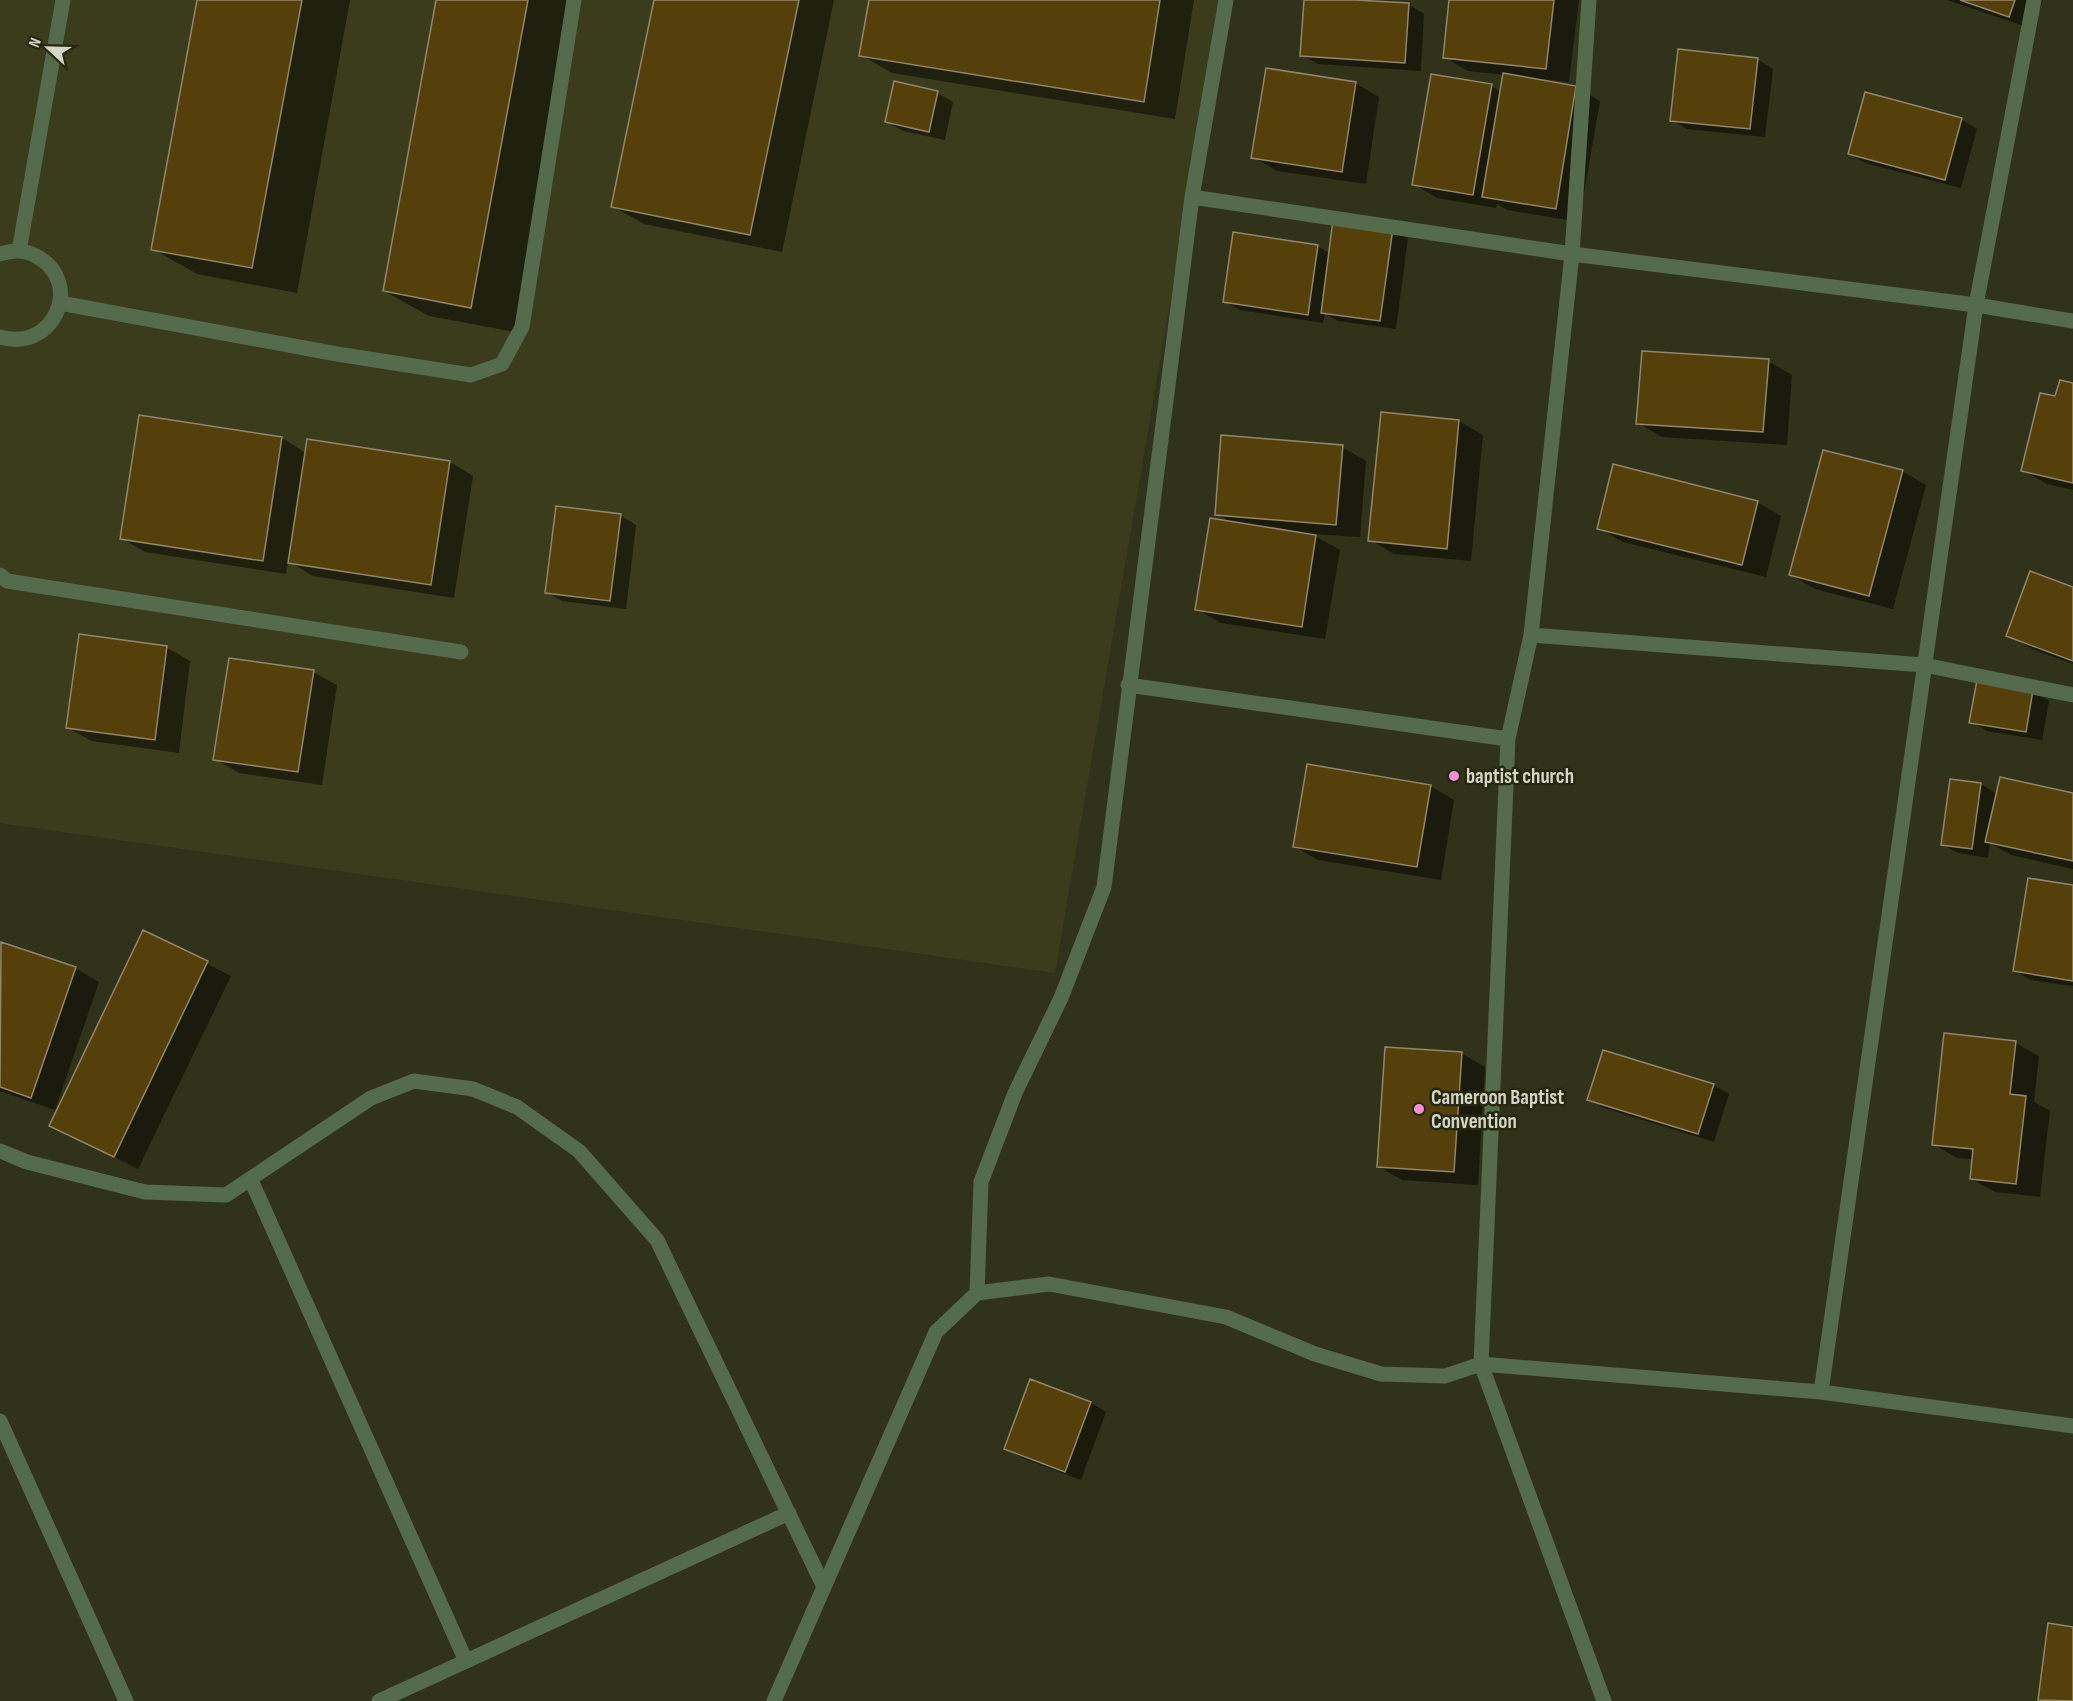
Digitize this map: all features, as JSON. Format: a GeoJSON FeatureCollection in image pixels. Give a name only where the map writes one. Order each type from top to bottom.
{"type":"FeatureCollection","features":[{"type":"Feature","properties":{"kind":"street"},"geometry":{"type":"LineString","coordinates":[[19,251],[63,0]]}},
{"type":"Feature","properties":{"kind":"street"},"geometry":{"type":"LineString","coordinates":[[60,303],[337,354],[471,375],[502,364],[522,327],[574,0]]}},
{"type":"Feature","properties":{"kind":"street"},"geometry":{"type":"LineString","coordinates":[[977,1293],[981,1182],[1015,1093],[1061,998],[1104,887],[1192,197],[1226,0]]}},
{"type":"Feature","properties":{"kind":"street"},"geometry":{"type":"LineString","coordinates":[[1588,0],[1572,254],[1531,635],[1508,739],[1481,1364],[1604,1701]]}},
{"type":"Feature","properties":{"kind":"street"},"geometry":{"type":"LineString","coordinates":[[1821,1392],[1976,305],[2034,0]]}},
{"type":"Feature","properties":{"kind":"street"},"geometry":{"type":"LineString","coordinates":[[1192,197],[1572,254],[1976,305],[2073,321]]}},
{"type":"Feature","properties":{"kind":"street"},"geometry":{"type":"LineString","coordinates":[[0,254],[19,251],[42,259],[51,268],[60,290],[60,303],[49,326],[39,334],[27,339],[0,340]]}},
{"type":"Feature","properties":{"kind":"street"},"geometry":{"type":"LineString","coordinates":[[0,575],[7,581],[461,652]]}},
{"type":"Feature","properties":{"kind":"street"},"geometry":{"type":"LineString","coordinates":[[1531,635],[1924,665],[2073,695]]}},
{"type":"Feature","properties":{"kind":"street"},"geometry":{"type":"LineString","coordinates":[[1128,685],[1508,739]]}},
{"type":"Feature","properties":{"kind":"street"},"geometry":{"type":"LineString","coordinates":[[0,1151],[27,1162],[145,1192],[226,1195],[371,1098],[414,1082],[473,1089],[517,1107],[579,1151],[657,1240],[824,1587]]}},
{"type":"Feature","properties":{"kind":"street"},"geometry":{"type":"LineString","coordinates":[[250,1180],[466,1661]]}},
{"type":"Feature","properties":{"kind":"street"},"geometry":{"type":"LineString","coordinates":[[774,1701],[936,1332],[977,1293],[1049,1284],[1226,1317],[1315,1354],[1381,1374],[1445,1376],[1481,1364],[1821,1392],[2073,1426]]}},
{"type":"Feature","properties":{"kind":"street"},"geometry":{"type":"LineString","coordinates":[[0,1421],[126,1701]]}},
{"type":"Feature","properties":{"kind":"street"},"geometry":{"type":"LineString","coordinates":[[379,1701],[789,1513]]}},
{"type":"Feature","properties":{"kind":"shaded area"},"geometry":{"type":"Polygon","coordinates":[[[0,0],[1222,0],[1055,973],[0,823],[0,0]]]}},
{"type":"Feature","properties":{"kind":"building"},"geometry":{"type":"Polygon","coordinates":[[[197,0],[302,0],[252,268],[151,250],[197,0]]]}},
{"type":"Feature","properties":{"kind":"building"},"geometry":{"type":"Polygon","coordinates":[[[436,0],[528,0],[471,308],[383,291],[436,0]]]}},
{"type":"Feature","properties":{"kind":"building"},"geometry":{"type":"Polygon","coordinates":[[[654,0],[799,0],[750,235],[611,207],[654,0]]]}},
{"type":"Feature","properties":{"kind":"building"},"geometry":{"type":"Polygon","coordinates":[[[869,0],[1160,0],[1144,102],[859,56],[869,0]]]}},
{"type":"Feature","properties":{"kind":"building"},"geometry":{"type":"Polygon","coordinates":[[[1304,0],[1409,3],[1405,63],[1300,56],[1304,0]]]}},
{"type":"Feature","properties":{"kind":"building"},"geometry":{"type":"Polygon","coordinates":[[[1449,0],[1554,0],[1546,69],[1443,58],[1449,0]]]}},
{"type":"Feature","properties":{"kind":"building"},"geometry":{"type":"Polygon","coordinates":[[[1960,0],[2015,0],[2009,17],[1960,0]]]}},
{"type":"Feature","properties":{"kind":"building"},"geometry":{"type":"Polygon","coordinates":[[[1678,49],[1758,58],[1750,129],[1670,121],[1678,49]]]}},
{"type":"Feature","properties":{"kind":"building"},"geometry":{"type":"Polygon","coordinates":[[[1266,68],[1356,82],[1342,172],[1251,158],[1266,68]]]}},
{"type":"Feature","properties":{"kind":"building"},"geometry":{"type":"Polygon","coordinates":[[[1503,73],[1576,86],[1556,209],[1482,197],[1503,73]]]}},
{"type":"Feature","properties":{"kind":"building"},"geometry":{"type":"Polygon","coordinates":[[[1431,74],[1492,84],[1473,195],[1412,185],[1431,74]]]}},
{"type":"Feature","properties":{"kind":"building"},"geometry":{"type":"Polygon","coordinates":[[[894,81],[938,91],[929,132],[885,122],[894,81]]]}},
{"type":"Feature","properties":{"kind":"building"},"geometry":{"type":"Polygon","coordinates":[[[1865,92],[1962,118],[1945,180],[1848,154],[1865,92]]]}},
{"type":"Feature","properties":{"kind":"building"},"geometry":{"type":"Polygon","coordinates":[[[1333,220],[1393,228],[1380,321],[1321,313],[1333,220]]]}},
{"type":"Feature","properties":{"kind":"building"},"geometry":{"type":"Polygon","coordinates":[[[1233,232],[1318,245],[1308,315],[1223,302],[1233,232]]]}},
{"type":"Feature","properties":{"kind":"building"},"geometry":{"type":"Polygon","coordinates":[[[1642,351],[1769,359],[1763,432],[1636,424],[1642,351]]]}},
{"type":"Feature","properties":{"kind":"building"},"geometry":{"type":"Polygon","coordinates":[[[2060,380],[2073,383],[2073,483],[2021,471],[2040,393],[2055,396],[2060,380]]]}},
{"type":"Feature","properties":{"kind":"building"},"geometry":{"type":"Polygon","coordinates":[[[1381,412],[1459,420],[1447,549],[1368,541],[1381,412]]]}},
{"type":"Feature","properties":{"kind":"building"},"geometry":{"type":"Polygon","coordinates":[[[139,415],[282,437],[263,561],[120,539],[139,415]]]}},
{"type":"Feature","properties":{"kind":"building"},"geometry":{"type":"Polygon","coordinates":[[[1221,435],[1343,445],[1336,525],[1215,515],[1221,435]]]}},
{"type":"Feature","properties":{"kind":"building"},"geometry":{"type":"Polygon","coordinates":[[[307,439],[450,461],[431,585],[288,563],[307,439]]]}},
{"type":"Feature","properties":{"kind":"building"},"geometry":{"type":"Polygon","coordinates":[[[1823,450],[1903,470],[1869,596],[1789,575],[1823,450]]]}},
{"type":"Feature","properties":{"kind":"building"},"geometry":{"type":"Polygon","coordinates":[[[1613,464],[1758,501],[1742,565],[1597,529],[1613,464]]]}},
{"type":"Feature","properties":{"kind":"building"},"geometry":{"type":"Polygon","coordinates":[[[556,506],[621,514],[610,601],[545,593],[556,506]]]}},
{"type":"Feature","properties":{"kind":"building"},"geometry":{"type":"Polygon","coordinates":[[[1210,518],[1316,535],[1302,627],[1195,610],[1210,518]]]}},
{"type":"Feature","properties":{"kind":"building"},"geometry":{"type":"Polygon","coordinates":[[[2030,571],[2073,587],[2073,661],[2006,636],[2030,571]]]}},
{"type":"Feature","properties":{"kind":"building"},"geometry":{"type":"Polygon","coordinates":[[[79,634],[167,646],[155,740],[66,728],[79,634]]]}},
{"type":"Feature","properties":{"kind":"building"},"geometry":{"type":"Polygon","coordinates":[[[229,658],[314,670],[298,772],[213,760],[229,658]]]}},
{"type":"Feature","properties":{"kind":"building"},"geometry":{"type":"Polygon","coordinates":[[[1977,680],[2033,690],[2026,732],[1969,723],[1977,680]]]}},
{"type":"Feature","properties":{"kind":"building"},"geometry":{"type":"Polygon","coordinates":[[[1307,764],[1431,785],[1417,867],[1293,847],[1307,764]]]}},
{"type":"Feature","properties":{"kind":"building"},"geometry":{"type":"Polygon","coordinates":[[[2000,777],[2073,793],[2073,861],[1985,842],[2000,777]]]}},
{"type":"Feature","properties":{"kind":"building"},"geometry":{"type":"Polygon","coordinates":[[[1950,779],[1981,783],[1972,849],[1941,845],[1950,779]]]}},
{"type":"Feature","properties":{"kind":"building"},"geometry":{"type":"Polygon","coordinates":[[[2028,878],[2073,885],[2073,981],[2013,971],[2028,878]]]}},
{"type":"Feature","properties":{"kind":"building"},"geometry":{"type":"Polygon","coordinates":[[[143,930],[208,961],[114,1157],[49,1126],[143,930]]]}},
{"type":"Feature","properties":{"kind":"building"},"geometry":{"type":"Polygon","coordinates":[[[1,942],[76,967],[31,1098],[0,1087],[1,942]]]}},
{"type":"Feature","properties":{"kind":"building"},"geometry":{"type":"Polygon","coordinates":[[[1944,1033],[2016,1041],[2010,1094],[2026,1096],[2016,1184],[1970,1179],[1973,1149],[1932,1145],[1944,1033]]]}},
{"type":"Feature","properties":{"kind":"building","name":"Cameroon Baptist Convention"},"geometry":{"type":"Polygon","coordinates":[[[1385,1047],[1462,1052],[1454,1172],[1377,1167],[1385,1047]]]}},
{"type":"Feature","properties":{"kind":"building"},"geometry":{"type":"Polygon","coordinates":[[[1603,1050],[1714,1084],[1698,1134],[1587,1100],[1603,1050]]]}},
{"type":"Feature","properties":{"kind":"building"},"geometry":{"type":"Polygon","coordinates":[[[1030,1379],[1091,1402],[1065,1472],[1004,1449],[1030,1379]]]}},
{"type":"Feature","properties":{"kind":"building"},"geometry":{"type":"Polygon","coordinates":[[[2048,1623],[2073,1627],[2073,1701],[2038,1700],[2048,1623]]]}},
{"type":"Feature","properties":{"kind":"place","name":"baptist church"},"geometry":{"type":"Point","coordinates":[1454,776]}},
{"type":"Feature","properties":{"kind":"place","name":"Cameroon Baptist Convention"},"geometry":{"type":"Point","coordinates":[1419,1109]}}]}
